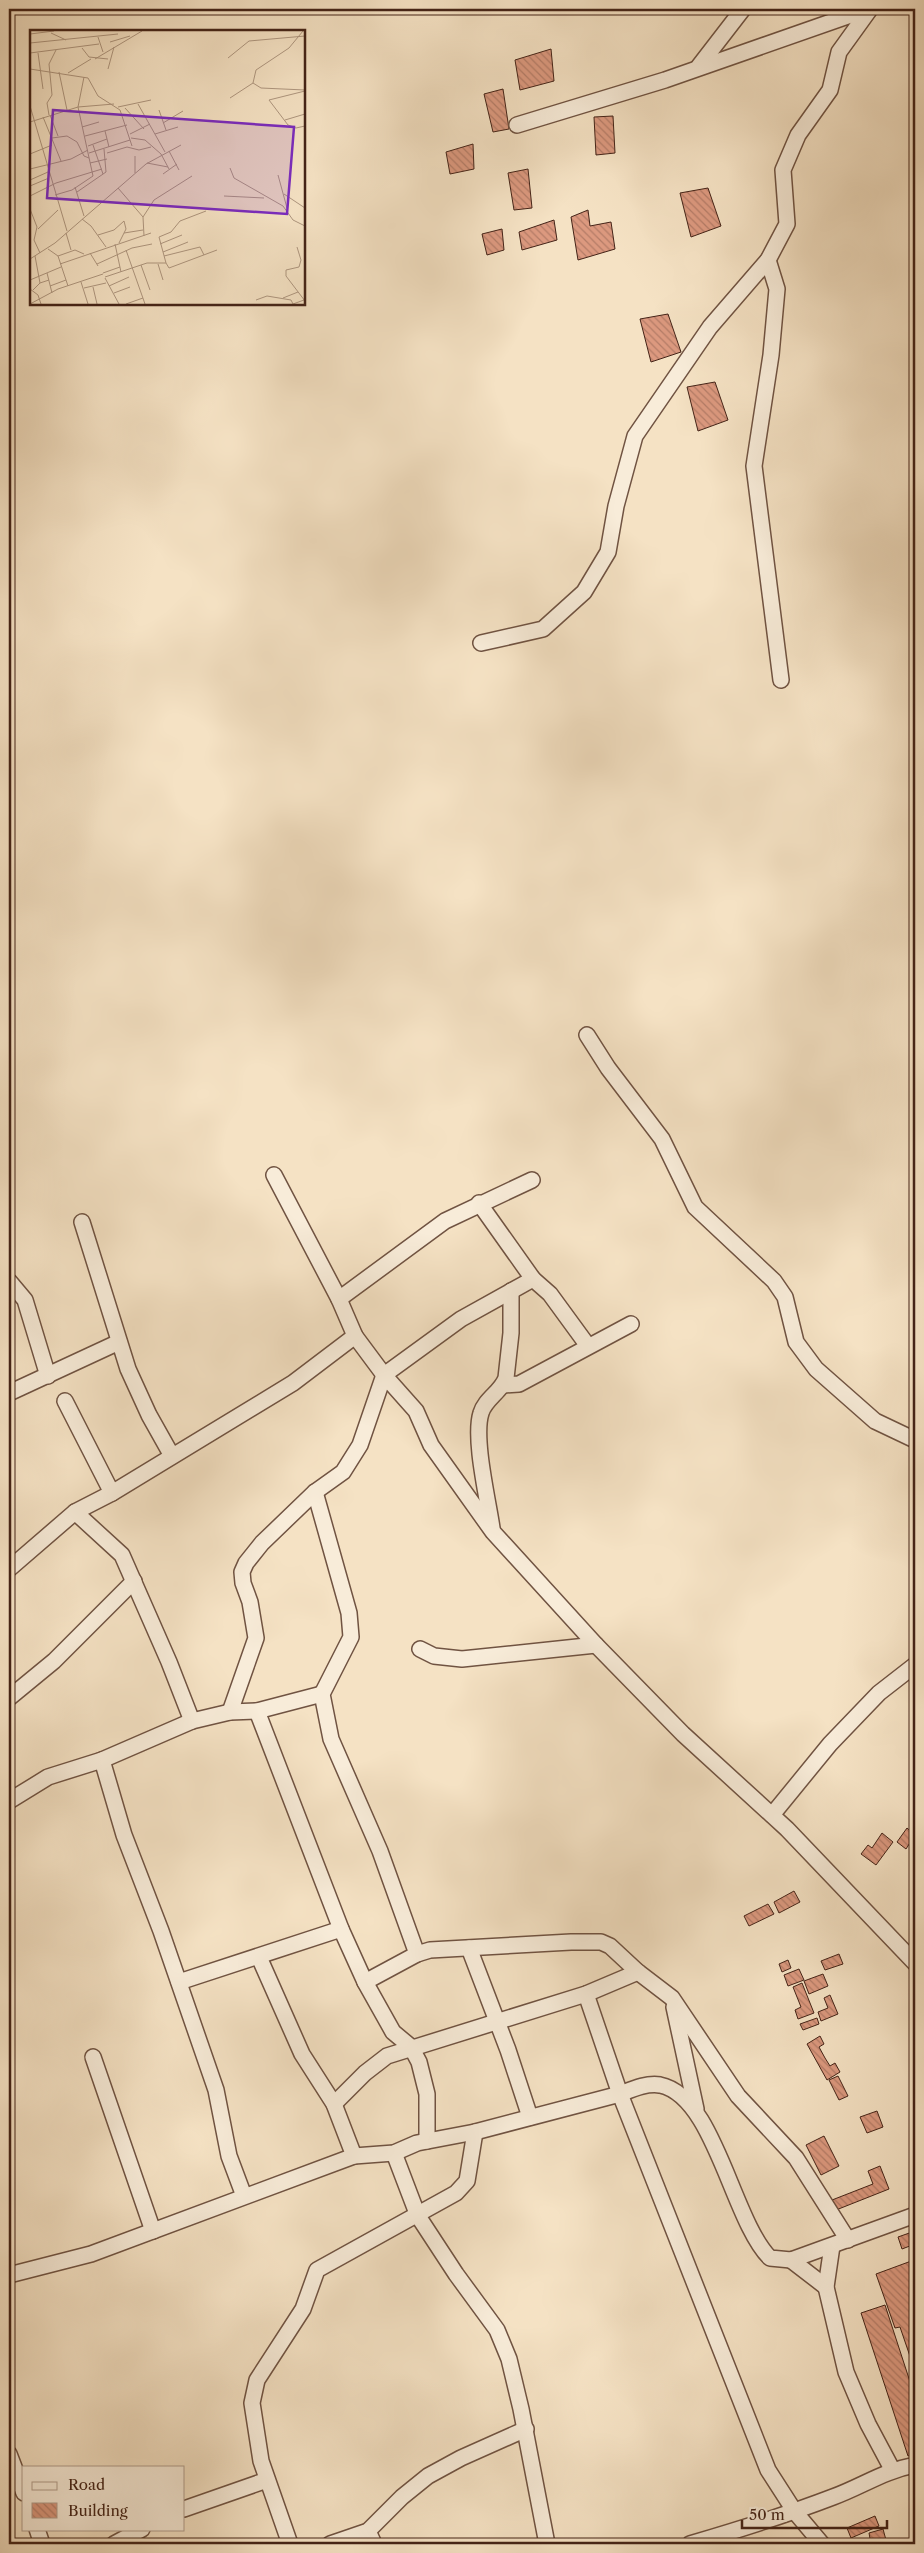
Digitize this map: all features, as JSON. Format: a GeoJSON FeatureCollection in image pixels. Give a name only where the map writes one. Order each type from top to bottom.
{"type":"FeatureCollection","features":[{"type":"Feature","properties":{"kind":"street"},"geometry":{"type":"LineString","coordinates":[[699,66],[743,9]]}},
{"type":"Feature","properties":{"kind":"street"},"geometry":{"type":"LineString","coordinates":[[517,125],[665,80],[699,66],[869,9]]}},
{"type":"Feature","properties":{"kind":"street"},"geometry":{"type":"LineString","coordinates":[[481,643],[543,629],[584,592],[608,552],[616,506],[635,436],[710,327],[768,260],[787,224],[783,170],[798,135],[830,90],[839,52],[869,9]]}},
{"type":"Feature","properties":{"kind":"street"},"geometry":{"type":"LineString","coordinates":[[768,260],[777,289],[771,355],[754,466],[781,680]]}},
{"type":"Feature","properties":{"kind":"street"},"geometry":{"type":"LineString","coordinates":[[587,1035],[608,1068],[662,1139],[695,1207],[774,1281],[785,1297],[796,1342],[816,1370],[875,1421],[915,1440]]}},
{"type":"Feature","properties":{"kind":"street"},"geometry":{"type":"LineString","coordinates":[[274,1174],[293,1214],[340,1299],[355,1336],[384,1375],[416,1411],[431,1445],[492,1532],[683,1734],[772,1815],[915,1963]]}},
{"type":"Feature","properties":{"kind":"street"},"geometry":{"type":"LineString","coordinates":[[340,1299],[445,1221],[532,1180]]}},
{"type":"Feature","properties":{"kind":"street"},"geometry":{"type":"LineString","coordinates":[[480,1203],[533,1279],[550,1294],[588,1346]]}},
{"type":"Feature","properties":{"kind":"street"},"geometry":{"type":"LineString","coordinates":[[82,1222],[128,1369],[149,1415],[172,1456]]}},
{"type":"Feature","properties":{"kind":"street"},"geometry":{"type":"LineString","coordinates":[[230,1712],[256,1638],[242,1572],[246,1563],[262,1543],[315,1492],[342,1472],[360,1446],[384,1375],[460,1319],[533,1279]]}},
{"type":"Feature","properties":{"kind":"street"},"geometry":{"type":"LineString","coordinates":[[9,1281],[25,1300],[48,1376]]}},
{"type":"Feature","properties":{"kind":"street"},"geometry":{"type":"LineString","coordinates":[[492,1532],[481,1454],[480,1419],[482,1410],[504,1385],[511,1333],[512,1291]]}},
{"type":"Feature","properties":{"kind":"street"},"geometry":{"type":"LineString","coordinates":[[504,1385],[519,1384],[631,1324]]}},
{"type":"Feature","properties":{"kind":"street"},"geometry":{"type":"LineString","coordinates":[[9,1569],[75,1512],[112,1493],[293,1384],[355,1336]]}},
{"type":"Feature","properties":{"kind":"street"},"geometry":{"type":"LineString","coordinates":[[9,1393],[119,1342]]}},
{"type":"Feature","properties":{"kind":"street"},"geometry":{"type":"LineString","coordinates":[[65,1401],[112,1493]]}},
{"type":"Feature","properties":{"kind":"street"},"geometry":{"type":"LineString","coordinates":[[315,1492],[350,1613],[350,1637],[322,1694],[331,1739],[380,1851],[417,1954]]}},
{"type":"Feature","properties":{"kind":"street"},"geometry":{"type":"LineString","coordinates":[[75,1512],[122,1555],[192,1721]]}},
{"type":"Feature","properties":{"kind":"street"},"geometry":{"type":"LineString","coordinates":[[9,1698],[54,1661],[134,1581]]}},
{"type":"Feature","properties":{"kind":"street"},"geometry":{"type":"LineString","coordinates":[[420,1649],[434,1656],[462,1659],[596,1644]]}},
{"type":"Feature","properties":{"kind":"street"},"geometry":{"type":"LineString","coordinates":[[772,1815],[830,1744],[879,1693],[915,1665]]}},
{"type":"Feature","properties":{"kind":"street"},"geometry":{"type":"LineString","coordinates":[[9,1801],[48,1778],[102,1760],[192,1721],[230,1712],[257,1711],[322,1694]]}},
{"type":"Feature","properties":{"kind":"street"},"geometry":{"type":"LineString","coordinates":[[257,1711],[341,1929],[365,1982],[393,2032],[410,2047],[423,2074],[427,2094],[427,2142]]}},
{"type":"Feature","properties":{"kind":"street"},"geometry":{"type":"LineString","coordinates":[[102,1760],[124,1835],[179,1982],[216,2090],[229,2156],[244,2196]]}},
{"type":"Feature","properties":{"kind":"street"},"geometry":{"type":"LineString","coordinates":[[179,1982],[341,1929]]}},
{"type":"Feature","properties":{"kind":"street"},"geometry":{"type":"LineString","coordinates":[[365,1982],[417,1954],[430,1950],[571,1942],[600,1942],[615,1950],[638,1972],[672,1998],[738,2096],[796,2158],[848,2240]]}},
{"type":"Feature","properties":{"kind":"street"},"geometry":{"type":"LineString","coordinates":[[469,1948],[498,2023],[530,2117]]}},
{"type":"Feature","properties":{"kind":"street"},"geometry":{"type":"LineString","coordinates":[[259,1957],[302,2054],[334,2104],[354,2156]]}},
{"type":"Feature","properties":{"kind":"street"},"geometry":{"type":"LineString","coordinates":[[334,2104],[365,2073],[387,2056],[410,2047],[498,2023],[586,1994],[638,1972]]}},
{"type":"Feature","properties":{"kind":"street"},"geometry":{"type":"LineString","coordinates":[[586,1994],[620,2094],[768,2470],[795,2512],[822,2544]]}},
{"type":"Feature","properties":{"kind":"street"},"geometry":{"type":"LineString","coordinates":[[672,1998],[696,2110],[718,2154],[748,2227],[760,2248],[770,2258],[791,2260],[915,2215]]}},
{"type":"Feature","properties":{"kind":"street"},"geometry":{"type":"LineString","coordinates":[[93,2057],[153,2231]]}},
{"type":"Feature","properties":{"kind":"street"},"geometry":{"type":"LineString","coordinates":[[9,2275],[91,2254],[354,2156],[394,2153],[427,2142],[475,2132],[620,2094],[640,2086],[659,2085],[677,2093],[696,2110]]}},
{"type":"Feature","properties":{"kind":"street"},"geometry":{"type":"LineString","coordinates":[[290,2544],[261,2460],[252,2403],[257,2380],[303,2309],[317,2270],[456,2194],[467,2181],[475,2132]]}},
{"type":"Feature","properties":{"kind":"street"},"geometry":{"type":"LineString","coordinates":[[394,2153],[418,2216],[456,2274],[497,2330],[509,2359],[526,2429],[548,2544]]}},
{"type":"Feature","properties":{"kind":"street"},"geometry":{"type":"LineString","coordinates":[[832,2246],[826,2287],[846,2372],[868,2424],[892,2469]]}},
{"type":"Feature","properties":{"kind":"street"},"geometry":{"type":"LineString","coordinates":[[791,2260],[826,2287]]}},
{"type":"Feature","properties":{"kind":"street"},"geometry":{"type":"LineString","coordinates":[[330,2544],[371,2537],[402,2497],[428,2476],[461,2458],[526,2429]]}},
{"type":"Feature","properties":{"kind":"street"},"geometry":{"type":"LineString","coordinates":[[9,2454],[22,2488]]}},
{"type":"Feature","properties":{"kind":"street"},"geometry":{"type":"LineString","coordinates":[[690,2544],[718,2540],[850,2491],[892,2469],[915,2465]]}},
{"type":"Feature","properties":{"kind":"street"},"geometry":{"type":"LineString","coordinates":[[185,2509],[267,2480]]}},
{"type":"Feature","properties":{"kind":"street"},"geometry":{"type":"LineString","coordinates":[[37,2530],[42,2544]]}},
{"type":"Feature","properties":{"kind":"street"},"geometry":{"type":"LineString","coordinates":[[114,2544],[140,2530]]}},
{"type":"Feature","properties":{"kind":"building"},"geometry":{"type":"Polygon","coordinates":[[[551,49],[554,81],[520,90],[515,60],[551,49]]]}},
{"type":"Feature","properties":{"kind":"building"},"geometry":{"type":"Polygon","coordinates":[[[503,89],[509,129],[493,132],[484,94],[503,89]]]}},
{"type":"Feature","properties":{"kind":"building"},"geometry":{"type":"Polygon","coordinates":[[[613,116],[615,153],[596,155],[594,117],[613,116]]]}},
{"type":"Feature","properties":{"kind":"building"},"geometry":{"type":"Polygon","coordinates":[[[473,144],[474,169],[450,174],[446,152],[473,144]]]}},
{"type":"Feature","properties":{"kind":"building"},"geometry":{"type":"Polygon","coordinates":[[[528,169],[532,208],[514,210],[508,173],[528,169]]]}},
{"type":"Feature","properties":{"kind":"building"},"geometry":{"type":"Polygon","coordinates":[[[708,188],[721,226],[691,237],[680,193],[708,188]]]}},
{"type":"Feature","properties":{"kind":"building"},"geometry":{"type":"Polygon","coordinates":[[[588,210],[590,226],[611,222],[615,249],[578,260],[571,217],[588,210]]]}},
{"type":"Feature","properties":{"kind":"building"},"geometry":{"type":"Polygon","coordinates":[[[554,220],[557,240],[522,250],[519,232],[554,220]]]}},
{"type":"Feature","properties":{"kind":"building"},"geometry":{"type":"Polygon","coordinates":[[[502,229],[504,250],[487,255],[482,234],[502,229]]]}},
{"type":"Feature","properties":{"kind":"building"},"geometry":{"type":"Polygon","coordinates":[[[668,314],[681,352],[651,362],[640,319],[668,314]]]}},
{"type":"Feature","properties":{"kind":"building"},"geometry":{"type":"Polygon","coordinates":[[[715,382],[728,420],[698,431],[687,387],[715,382]]]}},
{"type":"Feature","properties":{"kind":"building"},"geometry":{"type":"Polygon","coordinates":[[[907,1828],[915,1835],[906,1849],[897,1842],[907,1828]]]}},
{"type":"Feature","properties":{"kind":"building"},"geometry":{"type":"Polygon","coordinates":[[[882,1833],[893,1842],[876,1865],[861,1854],[868,1845],[872,1848],[882,1833]]]}},
{"type":"Feature","properties":{"kind":"building"},"geometry":{"type":"Polygon","coordinates":[[[794,1891],[800,1902],[779,1913],[774,1902],[794,1891]]]}},
{"type":"Feature","properties":{"kind":"building"},"geometry":{"type":"Polygon","coordinates":[[[768,1904],[774,1914],[749,1926],[744,1916],[768,1904]]]}},
{"type":"Feature","properties":{"kind":"building"},"geometry":{"type":"Polygon","coordinates":[[[839,1954],[843,1964],[825,1970],[821,1961],[839,1954]]]}},
{"type":"Feature","properties":{"kind":"building"},"geometry":{"type":"Polygon","coordinates":[[[788,1960],[791,1968],[782,1972],[779,1964],[788,1960]]]}},
{"type":"Feature","properties":{"kind":"building"},"geometry":{"type":"Polygon","coordinates":[[[799,1969],[804,1980],[788,1986],[784,1975],[799,1969]]]}},
{"type":"Feature","properties":{"kind":"building"},"geometry":{"type":"Polygon","coordinates":[[[823,1974],[828,1986],[809,1994],[804,1981],[823,1974]]]}},
{"type":"Feature","properties":{"kind":"building"},"geometry":{"type":"Polygon","coordinates":[[[802,1983],[814,2013],[798,2019],[795,2010],[801,2007],[793,1987],[802,1983]]]}},
{"type":"Feature","properties":{"kind":"building"},"geometry":{"type":"Polygon","coordinates":[[[830,1995],[838,2014],[821,2021],[818,2012],[828,2008],[824,1998],[830,1995]]]}},
{"type":"Feature","properties":{"kind":"building"},"geometry":{"type":"Polygon","coordinates":[[[817,2018],[819,2024],[803,2030],[800,2024],[817,2018]]]}},
{"type":"Feature","properties":{"kind":"building"},"geometry":{"type":"Polygon","coordinates":[[[820,2036],[824,2044],[819,2047],[825,2058],[830,2066],[835,2063],[840,2072],[827,2080],[807,2044],[820,2036]]]}},
{"type":"Feature","properties":{"kind":"building"},"geometry":{"type":"Polygon","coordinates":[[[838,2076],[848,2096],[839,2100],[829,2080],[838,2076]]]}},
{"type":"Feature","properties":{"kind":"building"},"geometry":{"type":"Polygon","coordinates":[[[877,2111],[883,2127],[867,2133],[860,2117],[877,2111]]]}},
{"type":"Feature","properties":{"kind":"building"},"geometry":{"type":"Polygon","coordinates":[[[824,2136],[839,2166],[821,2175],[806,2145],[824,2136]]]}},
{"type":"Feature","properties":{"kind":"building"},"geometry":{"type":"Polygon","coordinates":[[[880,2166],[889,2189],[836,2210],[832,2200],[873,2184],[868,2171],[880,2166]]]}},
{"type":"Feature","properties":{"kind":"building"},"geometry":{"type":"Polygon","coordinates":[[[915,2231],[915,2244],[902,2249],[898,2237],[915,2231]]]}},
{"type":"Feature","properties":{"kind":"building"},"geometry":{"type":"Polygon","coordinates":[[[914,2260],[915,2371],[900,2327],[895,2328],[876,2274],[914,2260]]]}},
{"type":"Feature","properties":{"kind":"building"},"geometry":{"type":"Polygon","coordinates":[[[885,2305],[915,2397],[915,2453],[908,2456],[861,2313],[885,2305]]]}},
{"type":"Feature","properties":{"kind":"building"},"geometry":{"type":"Polygon","coordinates":[[[875,2516],[879,2526],[851,2538],[847,2528],[875,2516]]]}},
{"type":"Feature","properties":{"kind":"building"},"geometry":{"type":"Polygon","coordinates":[[[883,2529],[886,2540],[871,2544],[869,2533],[883,2529]]]}}]}
